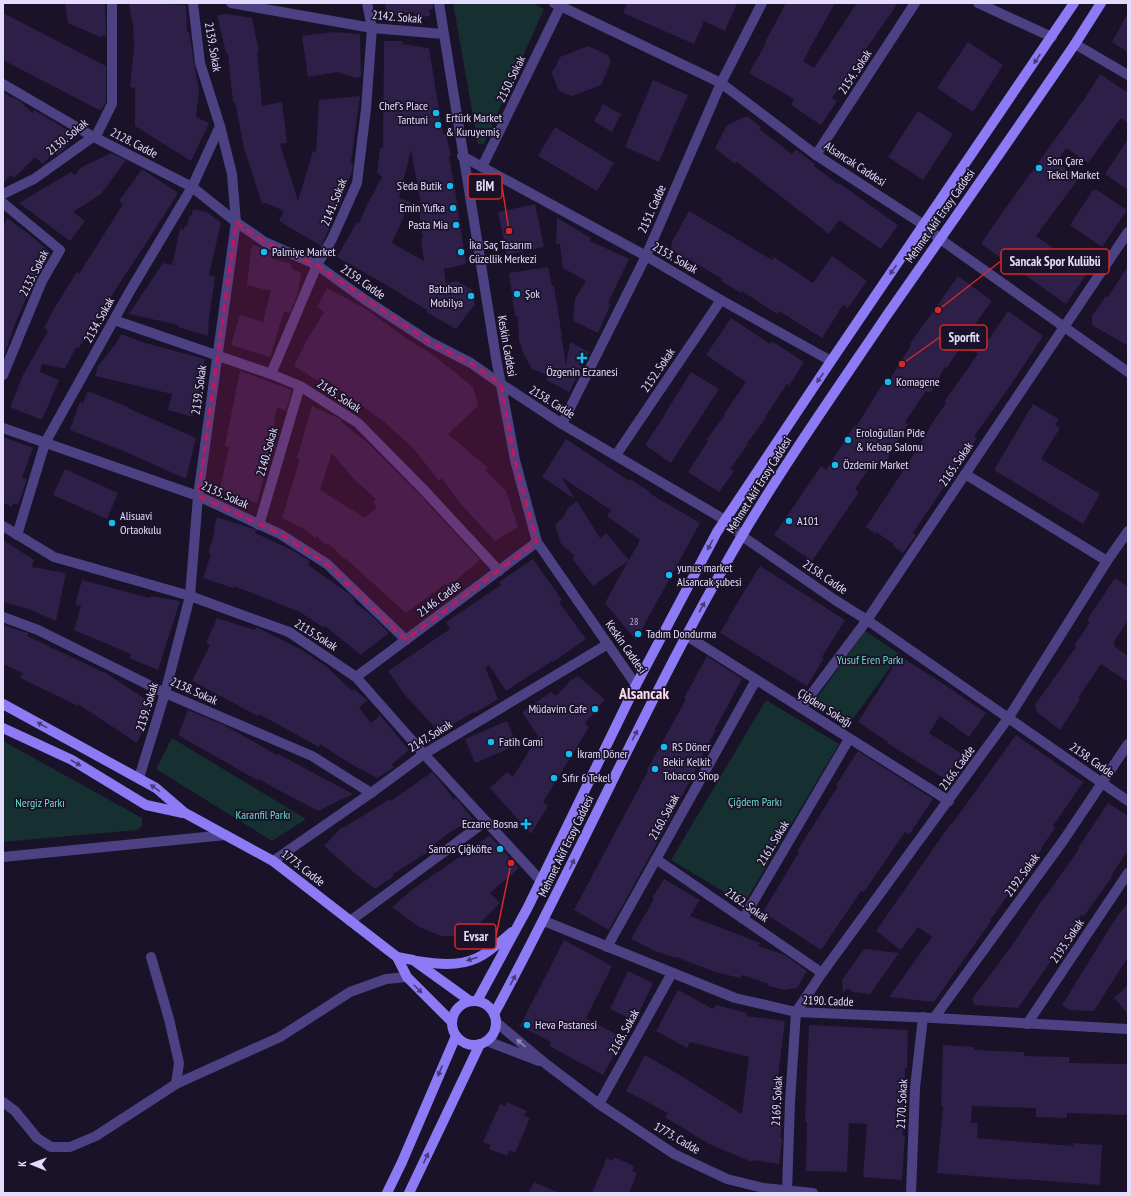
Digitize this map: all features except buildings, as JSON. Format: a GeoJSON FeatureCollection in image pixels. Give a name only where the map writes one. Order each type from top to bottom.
{"type":"FeatureCollection","features":[{"type":"Feature","properties":{"kind":"street","name":"2130. Sokak"},"geometry":{"type":"LineString","coordinates":[[3,194],[34,178],[92,136],[97,134],[112,104],[112,3]]}},
{"type":"Feature","properties":{"kind":"street","name":"2139. Sokak"},"geometry":{"type":"LineString","coordinates":[[139,778],[165,693],[190,596],[198,496],[216,354],[236,222],[232,174],[220,126],[200,63],[193,3]]}},
{"type":"Feature","properties":{"kind":"street","name":"2142. Sokak"},"geometry":{"type":"LineString","coordinates":[[231,3],[372,28],[443,34]]}},
{"type":"Feature","properties":{"kind":"street","name":"2141. Sokak"},"geometry":{"type":"LineString","coordinates":[[271,374],[317,265],[332,239],[357,183],[366,109],[372,28],[367,3]]}},
{"type":"Feature","properties":{"kind":"street","name":"Keskin Caddesi"},"geometry":{"type":"LineString","coordinates":[[439,3],[462,156],[501,384],[515,460],[537,542],[636,686]]}},
{"type":"Feature","properties":{"kind":"street","name":"2151. Cadde"},"geometry":{"type":"LineString","coordinates":[[562,424],[646,256],[721,83],[762,3]]}},
{"type":"Feature","properties":{"kind":"street","name":"2154. Sokak"},"geometry":{"type":"LineString","coordinates":[[816,155],[915,3]]}},
{"type":"Feature","properties":{"kind":"street"},"geometry":{"type":"LineString","coordinates":[[978,3],[1052,37]]}},
{"type":"Feature","properties":{"kind":"street","name":"Mehmet Akif Ersoy Caddesi"},"geometry":{"type":"LineString","coordinates":[[473,1001],[516,930],[636,686],[717,532],[1074,3]]}},
{"type":"Feature","properties":{"kind":"street","name":"Mehmet Akif Ersoy Caddesi"},"geometry":{"type":"LineString","coordinates":[[495,1018],[629,746],[714,584],[742,536],[823,409],[1075,44],[1101,3]]}},
{"type":"Feature","properties":{"kind":"street","name":"Alsancak Caddesi"},"geometry":{"type":"LineString","coordinates":[[559,4],[721,83],[816,155],[924,225],[940,239],[1128,372]]}},
{"type":"Feature","properties":{"kind":"street","name":"2150. Sokak"},"geometry":{"type":"LineString","coordinates":[[482,167],[559,4]]}},
{"type":"Feature","properties":{"kind":"street"},"geometry":{"type":"LineString","coordinates":[[1075,44],[1128,75]]}},
{"type":"Feature","properties":{"kind":"street","name":"2128. Cadde"},"geometry":{"type":"LineString","coordinates":[[3,84],[92,136],[192,188]]}},
{"type":"Feature","properties":{"kind":"street","name":"2134. Sokak"},"geometry":{"type":"LineString","coordinates":[[16,535],[45,443],[130,291],[192,188],[220,126]]}},
{"type":"Feature","properties":{"kind":"street","name":"2153. Sokak"},"geometry":{"type":"LineString","coordinates":[[462,156],[646,256],[721,300],[831,361]]}},
{"type":"Feature","properties":{"kind":"street","name":"2159. Cadde"},"geometry":{"type":"LineString","coordinates":[[192,188],[265,242],[317,265],[364,299],[430,342],[471,363],[501,384]]}},
{"type":"Feature","properties":{"kind":"street","name":"2133. Sokak"},"geometry":{"type":"LineString","coordinates":[[3,203],[60,250],[42,281],[3,375]]}},
{"type":"Feature","properties":{"kind":"street","name":"2165. Sokak"},"geometry":{"type":"LineString","coordinates":[[801,708],[867,620],[1128,232]]}},
{"type":"Feature","properties":{"kind":"street","name":"2152. Sokak"},"geometry":{"type":"LineString","coordinates":[[616,455],[721,300]]}},
{"type":"Feature","properties":{"kind":"street","name":"2145. Sokak"},"geometry":{"type":"LineString","coordinates":[[114,320],[216,354],[300,386],[358,423],[424,490],[498,571]]}},
{"type":"Feature","properties":{"kind":"street","name":"2158. Cadde"},"geometry":{"type":"LineString","coordinates":[[501,384],[562,424],[725,520],[742,536],[835,600],[867,620],[1128,801]]}},
{"type":"Feature","properties":{"kind":"street","name":"2140. Sokak"},"geometry":{"type":"LineString","coordinates":[[259,525],[300,386]]}},
{"type":"Feature","properties":{"kind":"street","name":"2135. Sokak"},"geometry":{"type":"LineString","coordinates":[[3,428],[198,496],[280,534],[327,564],[406,640]]}},
{"type":"Feature","properties":{"kind":"street"},"geometry":{"type":"LineString","coordinates":[[965,474],[1106,561]]}},
{"type":"Feature","properties":{"kind":"street","name":"2115.Sokak"},"geometry":{"type":"LineString","coordinates":[[3,526],[54,557],[190,596],[289,632],[356,676],[424,754],[541,881]]}},
{"type":"Feature","properties":{"kind":"street","name":"2166. Cadde"},"geometry":{"type":"LineString","coordinates":[[796,1012],[822,973],[1009,718],[1106,561],[1128,531]]}},
{"type":"Feature","properties":{"kind":"street","name":"2146. Cadde"},"geometry":{"type":"LineString","coordinates":[[356,676],[537,542]]}},
{"type":"Feature","properties":{"kind":"street","name":"2138. Sokak"},"geometry":{"type":"LineString","coordinates":[[3,618],[38,630],[165,693],[312,756],[371,793]]}},
{"type":"Feature","properties":{"kind":"street","name":"Çiğdem Sokağı"},"geometry":{"type":"LineString","coordinates":[[687,636],[949,801]]}},
{"type":"Feature","properties":{"kind":"street","name":"2147. Sokak"},"geometry":{"type":"LineString","coordinates":[[273,861],[424,754],[608,644]]}},
{"type":"Feature","properties":{"kind":"street","name":"2160. Sokak"},"geometry":{"type":"LineString","coordinates":[[607,946],[756,680]]}},
{"type":"Feature","properties":{"kind":"street","name":"1773. Cadde"},"geometry":{"type":"LineString","coordinates":[[3,704],[139,778],[156,788],[185,813],[273,861],[397,957],[407,977],[452,1022]]}},
{"type":"Feature","properties":{"kind":"street","name":"1773. Cadde"},"geometry":{"type":"LineString","coordinates":[[3,728],[72,760],[146,805],[185,813]]}},
{"type":"Feature","properties":{"kind":"street","name":"2161. Sokak"},"geometry":{"type":"LineString","coordinates":[[743,919],[850,739]]}},
{"type":"Feature","properties":{"kind":"street","name":"2192. Sokak"},"geometry":{"type":"LineString","coordinates":[[934,1018],[1063,841],[1128,744]]}},
{"type":"Feature","properties":{"kind":"street"},"geometry":{"type":"LineString","coordinates":[[350,921],[486,821]]}},
{"type":"Feature","properties":{"kind":"street"},"geometry":{"type":"LineString","coordinates":[[3,857],[226,836]]}},
{"type":"Feature","properties":{"kind":"street","name":"2162. Sokak"},"geometry":{"type":"LineString","coordinates":[[656,859],[822,973]]}},
{"type":"Feature","properties":{"kind":"street","name":"2193. Sokak"},"geometry":{"type":"LineString","coordinates":[[1027,1024],[1128,873]]}},
{"type":"Feature","properties":{"kind":"street","name":"2190. Cadde"},"geometry":{"type":"LineString","coordinates":[[544,921],[735,998],[796,1012],[923,1017],[1128,1030]]}},
{"type":"Feature","properties":{"kind":"street"},"geometry":{"type":"LineString","coordinates":[[413,960],[434,964],[454,964],[476,958],[496,946],[516,930]]}},
{"type":"Feature","properties":{"kind":"street"},"geometry":{"type":"LineString","coordinates":[[151,957],[169,1019],[179,1064],[176,1084]]}},
{"type":"Feature","properties":{"kind":"street","name":"1773. Cadde"},"geometry":{"type":"LineString","coordinates":[[397,957],[413,960],[473,1001]]}},
{"type":"Feature","properties":{"kind":"street","name":"2168. Sokak"},"geometry":{"type":"LineString","coordinates":[[599,1104],[672,973]]}},
{"type":"Feature","properties":{"kind":"street"},"geometry":{"type":"LineString","coordinates":[[3,1102],[15,1111],[37,1138],[51,1147],[70,1147],[96,1136],[176,1084],[280,1037],[350,992],[386,979],[407,977]]}},
{"type":"Feature","properties":{"kind":"street"},"geometry":{"type":"LineString","coordinates":[[495,1018],[495,1029],[492,1036],[483,1042],[474,1045],[461,1041],[456,1036],[453,1029],[453,1015],[457,1009],[463,1004],[473,1001],[484,1003],[490,1008],[495,1018],[546,1064]]}},
{"type":"Feature","properties":{"kind":"street","name":"2169. Sokak"},"geometry":{"type":"LineString","coordinates":[[787,1191],[790,1102],[796,1012]]}},
{"type":"Feature","properties":{"kind":"street","name":"2170. Sokak"},"geometry":{"type":"LineString","coordinates":[[911,1193],[916,1088],[923,1017]]}},
{"type":"Feature","properties":{"kind":"street"},"geometry":{"type":"LineString","coordinates":[[386,1193],[402,1162],[456,1036]]}},
{"type":"Feature","properties":{"kind":"street"},"geometry":{"type":"LineString","coordinates":[[483,1042],[546,1064]]}},
{"type":"Feature","properties":{"kind":"street"},"geometry":{"type":"LineString","coordinates":[[409,1193],[483,1042]]}},
{"type":"Feature","properties":{"kind":"street","name":"1773. Cadde"},"geometry":{"type":"LineString","coordinates":[[546,1064],[599,1104],[674,1154],[727,1179],[763,1188],[813,1193]]}},
{"type":"Feature","properties":{"kind":"highlighted area"},"geometry":{"type":"Polygon","coordinates":[[[236,222],[265,242],[317,265],[430,342],[471,363],[501,384],[515,460],[537,542],[406,640],[327,564],[280,534],[198,496],[236,222]]]}},
{"type":"Feature","properties":{"kind":"green space"},"geometry":{"type":"Polygon","coordinates":[[[453,3],[533,3],[544,9],[484,144],[478,144],[453,3]]]}},
{"type":"Feature","properties":{"kind":"green space","name":"Yusuf Eren Parkı"},"geometry":{"type":"Polygon","coordinates":[[[865,631],[900,654],[850,723],[814,702],[865,631]]]}},
{"type":"Feature","properties":{"kind":"green space","name":"Çiğdem Parkı"},"geometry":{"type":"Polygon","coordinates":[[[766,700],[839,744],[744,904],[671,860],[766,700]]]}},
{"type":"Feature","properties":{"kind":"green space","name":"Karanfil Parkı"},"geometry":{"type":"Polygon","coordinates":[[[172,738],[306,819],[272,841],[156,769],[172,738]]]}},
{"type":"Feature","properties":{"kind":"green space","name":"Nergiz Parkı"},"geometry":{"type":"Polygon","coordinates":[[[3,741],[142,818],[142,826],[137,830],[3,842],[3,741]]]}},
{"type":"Feature","properties":{"kind":"place","name":"Chef's Place Tantuni"},"geometry":{"type":"Point","coordinates":[436,113]}},
{"type":"Feature","properties":{"kind":"place","name":"Ertürk Market & Kuruyemiş"},"geometry":{"type":"Point","coordinates":[438,125]}},
{"type":"Feature","properties":{"kind":"place","name":"Son Çare Tekel Market"},"geometry":{"type":"Point","coordinates":[1039,168]}},
{"type":"Feature","properties":{"kind":"place","name":"S'eda Butik"},"geometry":{"type":"Point","coordinates":[450,186]}},
{"type":"Feature","properties":{"kind":"place","name":"Emin Yufka"},"geometry":{"type":"Point","coordinates":[453,208]}},
{"type":"Feature","properties":{"kind":"place","name":"Pasta Mia"},"geometry":{"type":"Point","coordinates":[456,225]}},
{"type":"Feature","properties":{"kind":"place","name":"BİM"},"geometry":{"type":"Point","coordinates":[509,231]}},
{"type":"Feature","properties":{"kind":"place","name":"Palmiye Market"},"geometry":{"type":"Point","coordinates":[264,252]}},
{"type":"Feature","properties":{"kind":"place","name":"İka Saç Tasarım Güzellik Merkezi"},"geometry":{"type":"Point","coordinates":[461,252]}},
{"type":"Feature","properties":{"kind":"place","name":"Şok"},"geometry":{"type":"Point","coordinates":[517,294]}},
{"type":"Feature","properties":{"kind":"place","name":"Batuhan Mobilya"},"geometry":{"type":"Point","coordinates":[471,296]}},
{"type":"Feature","properties":{"kind":"place","name":"Sancak Spor Kulübü"},"geometry":{"type":"Point","coordinates":[938,310]}},
{"type":"Feature","properties":{"kind":"place","name":"Özgenin Eczanesi"},"geometry":{"type":"Point","coordinates":[582,358]}},
{"type":"Feature","properties":{"kind":"place","name":"Sporfit"},"geometry":{"type":"Point","coordinates":[902,364]}},
{"type":"Feature","properties":{"kind":"place","name":"Komagene"},"geometry":{"type":"Point","coordinates":[888,382]}},
{"type":"Feature","properties":{"kind":"place","name":"Eroloğulları Pide & Kebap Salonu"},"geometry":{"type":"Point","coordinates":[848,440]}},
{"type":"Feature","properties":{"kind":"place","name":"Özdemir Market"},"geometry":{"type":"Point","coordinates":[835,465]}},
{"type":"Feature","properties":{"kind":"place","name":"A101"},"geometry":{"type":"Point","coordinates":[789,521]}},
{"type":"Feature","properties":{"kind":"place","name":"Alisuavi Ortaokulu"},"geometry":{"type":"Point","coordinates":[112,523]}},
{"type":"Feature","properties":{"kind":"place","name":"yunus market Alsancak şubesi"},"geometry":{"type":"Point","coordinates":[669,575]}},
{"type":"Feature","properties":{"kind":"place","name":"Tadım Dondurma"},"geometry":{"type":"Point","coordinates":[638,634]}},
{"type":"Feature","properties":{"kind":"place","name":"Müdavim Cafe"},"geometry":{"type":"Point","coordinates":[595,709]}},
{"type":"Feature","properties":{"kind":"place","name":"Fatih Cami"},"geometry":{"type":"Point","coordinates":[491,742]}},
{"type":"Feature","properties":{"kind":"place","name":"RS Döner"},"geometry":{"type":"Point","coordinates":[664,747]}},
{"type":"Feature","properties":{"kind":"place","name":"İkram Döner"},"geometry":{"type":"Point","coordinates":[569,754]}},
{"type":"Feature","properties":{"kind":"place","name":"Bekir Kelkit Tobacco Shop"},"geometry":{"type":"Point","coordinates":[655,769]}},
{"type":"Feature","properties":{"kind":"place","name":"Sıfır 6 Tekel"},"geometry":{"type":"Point","coordinates":[554,778]}},
{"type":"Feature","properties":{"kind":"place","name":"Eczane Bosna"},"geometry":{"type":"Point","coordinates":[526,824]}},
{"type":"Feature","properties":{"kind":"place","name":"Samos Çiğköfte"},"geometry":{"type":"Point","coordinates":[500,849]}},
{"type":"Feature","properties":{"kind":"place","name":"Evsar"},"geometry":{"type":"Point","coordinates":[511,863]}},
{"type":"Feature","properties":{"kind":"place","name":"Heva Pastanesi"},"geometry":{"type":"Point","coordinates":[527,1025]}},
{"type":"Feature","properties":{"kind":"district","name":"Alsancak"},"geometry":{"type":"Point","coordinates":[644,693]}}]}
